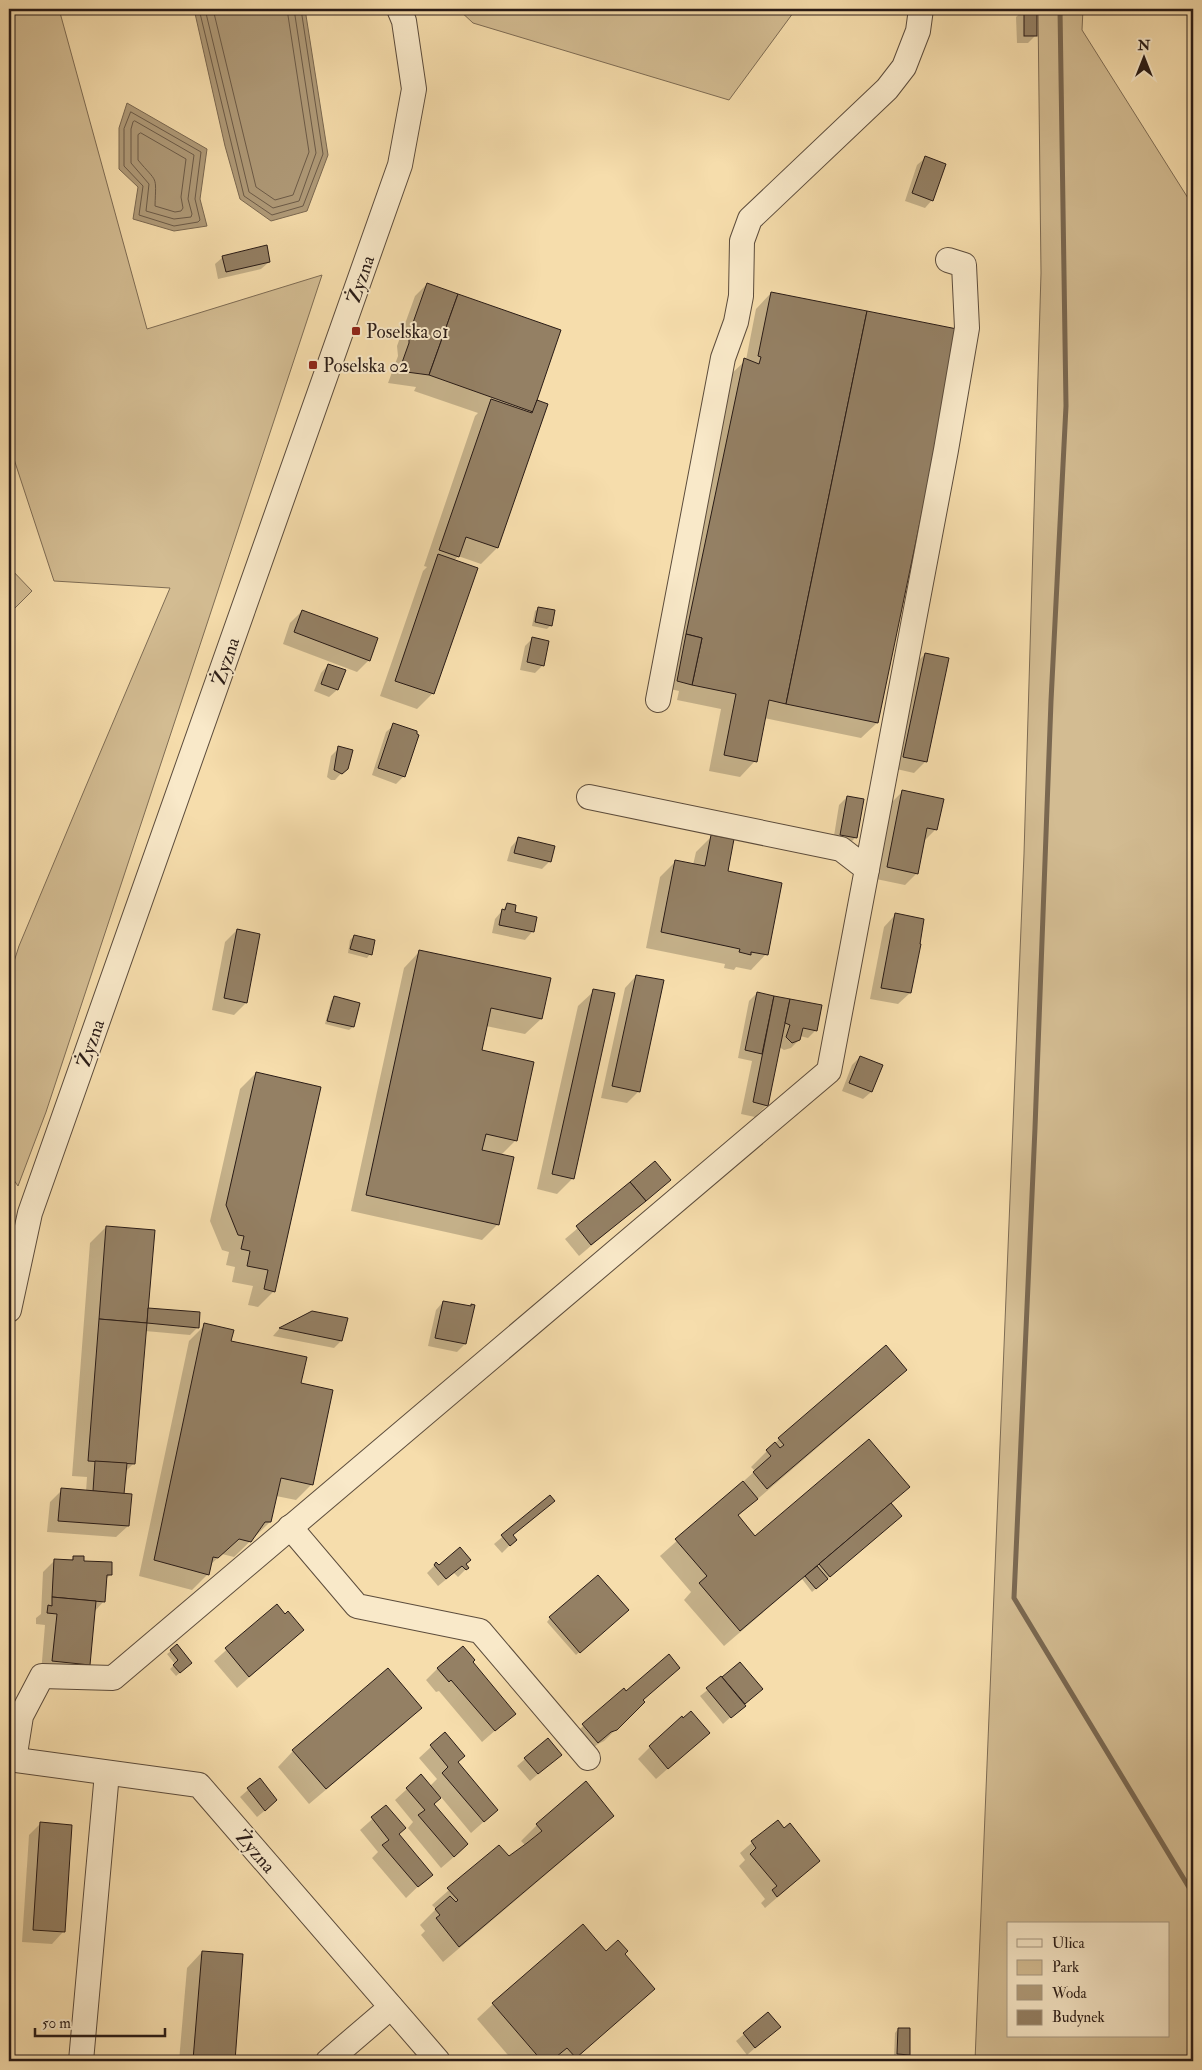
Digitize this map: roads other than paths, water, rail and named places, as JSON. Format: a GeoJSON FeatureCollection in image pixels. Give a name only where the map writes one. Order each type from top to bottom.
{"type":"FeatureCollection","features":[{"type":"Feature","properties":{"kind":"street","name":"Żyzna"},"geometry":{"type":"LineString","coordinates":[[9,1310],[30,1214],[400,165],[414,89],[404,21],[399,9]]}},
{"type":"Feature","properties":{"kind":"street"},"geometry":{"type":"LineString","coordinates":[[658,700],[723,358],[736,322],[741,296],[742,241],[750,219],[888,89],[904,67],[918,31],[921,9]]}},
{"type":"Feature","properties":{"kind":"street"},"geometry":{"type":"LineString","coordinates":[[11,1760],[21,1716],[42,1676],[113,1678],[829,1071],[946,450],[967,328],[964,265],[948,260]]}},
{"type":"Feature","properties":{"kind":"street"},"geometry":{"type":"LineString","coordinates":[[590,797],[841,849],[867,868]]}},
{"type":"Feature","properties":{"kind":"street"},"geometry":{"type":"LineString","coordinates":[[290,1527],[357,1606],[480,1631],[588,1758]]}},
{"type":"Feature","properties":{"kind":"street","name":"Żyzna"},"geometry":{"type":"LineString","coordinates":[[11,1760],[199,1785],[438,2061]]}},
{"type":"Feature","properties":{"kind":"street"},"geometry":{"type":"LineString","coordinates":[[81,2061],[107,1773]]}},
{"type":"Feature","properties":{"kind":"street"},"geometry":{"type":"LineString","coordinates":[[328,2061],[391,2007]]}},
{"type":"Feature","properties":{"kind":"water"},"geometry":{"type":"Polygon","coordinates":[[[194,9],[305,9],[328,155],[307,211],[271,221],[240,199],[225,146],[194,9]]]}},
{"type":"Feature","properties":{"kind":"water"},"geometry":{"type":"Polygon","coordinates":[[[127,103],[207,149],[200,199],[207,226],[174,231],[133,219],[138,187],[119,169],[119,128],[127,103]]]}},
{"type":"Feature","properties":{"kind":"waterway"},"geometry":{"type":"LineString","coordinates":[[1060,9],[1066,406],[1051,701],[1035,1128],[1014,1598],[1193,1894]]}},
{"type":"Feature","properties":{"kind":"place","name":"Poselska 01"},"geometry":{"type":"Point","coordinates":[356,331]}},
{"type":"Feature","properties":{"kind":"place","name":"Poselska 02"},"geometry":{"type":"Point","coordinates":[313,365]}}]}
